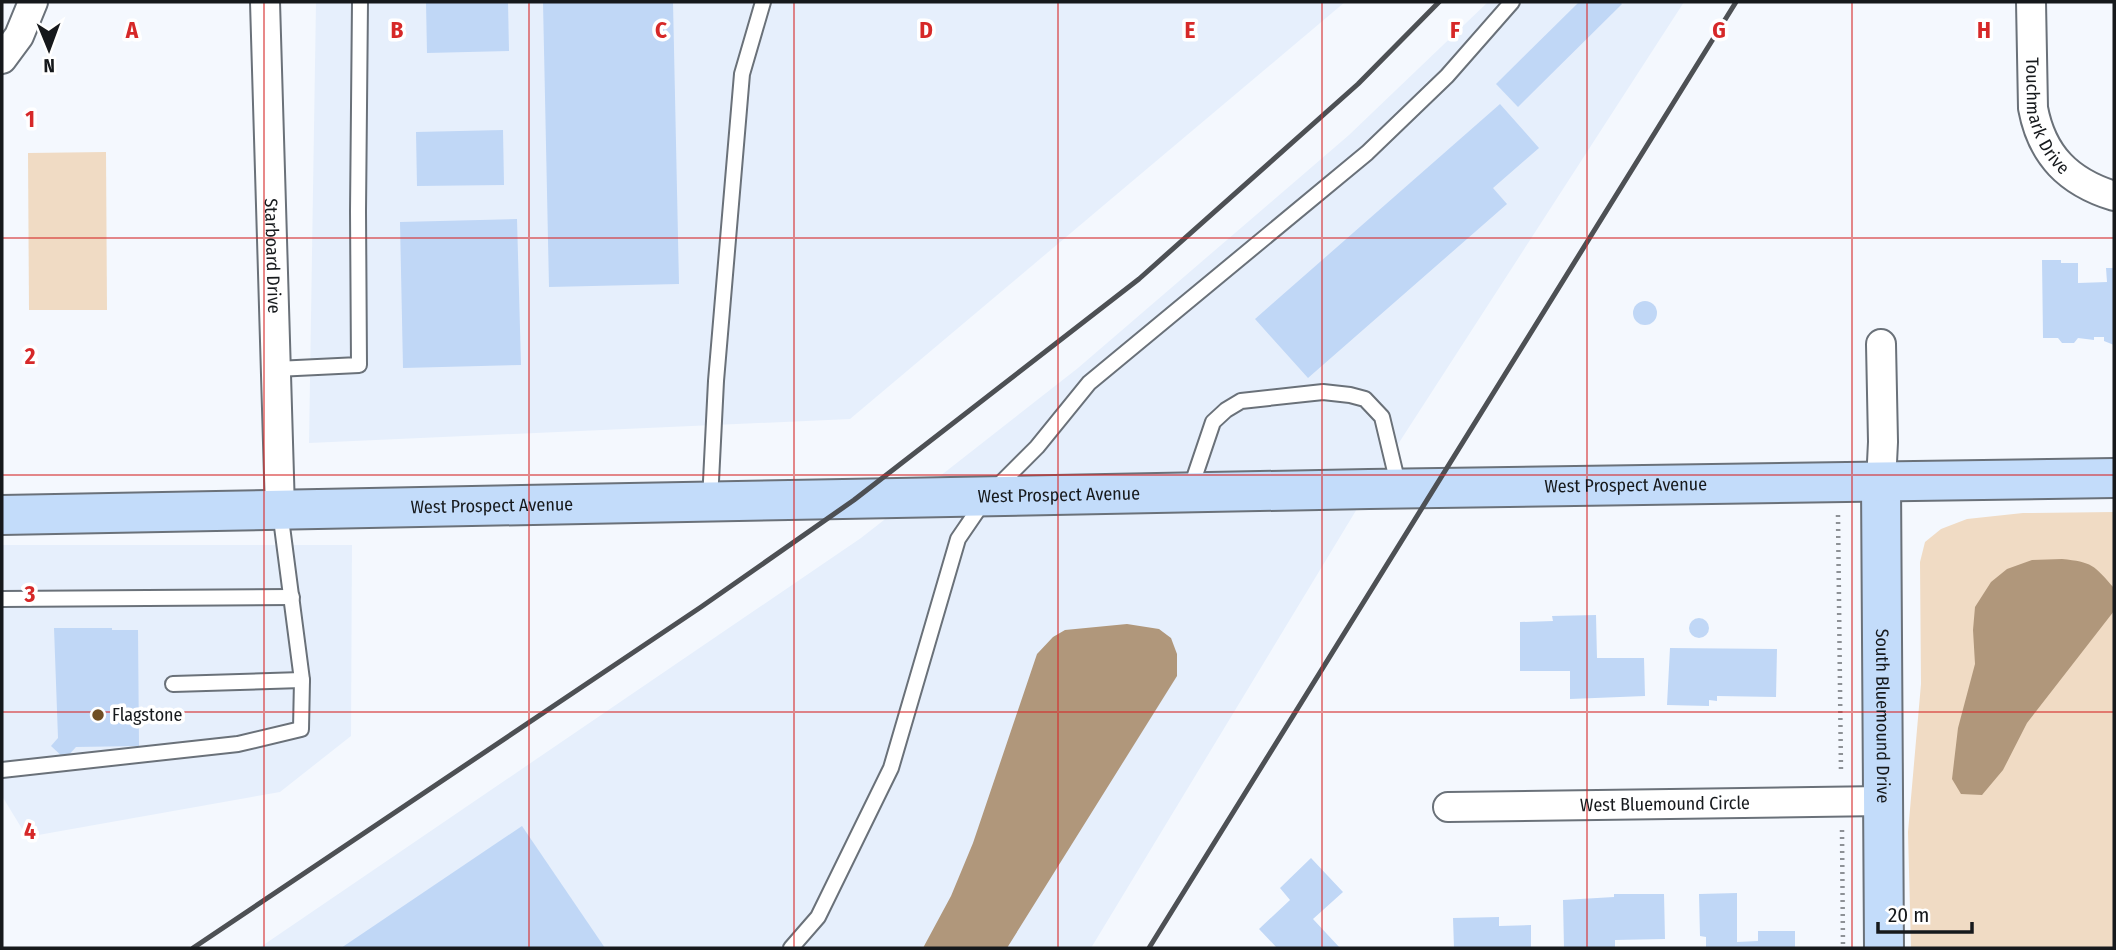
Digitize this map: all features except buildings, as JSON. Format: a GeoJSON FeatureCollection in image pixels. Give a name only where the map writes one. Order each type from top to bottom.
{"type":"FeatureCollection","features":[{"type":"Feature","properties":{"kind":"main road","name":"West Prospect Avenue"},"geometry":{"type":"LineString","coordinates":[[2,515],[2114,478]]}},
{"type":"Feature","properties":{"kind":"main road","name":"South Bluemound Drive"},"geometry":{"type":"LineString","coordinates":[[1881,483],[1884,948]]}},
{"type":"Feature","properties":{"kind":"street"},"geometry":{"type":"LineString","coordinates":[[2,60],[19,36],[33,2]]}},
{"type":"Feature","properties":{"kind":"street","name":"Starboard Drive"},"geometry":{"type":"LineString","coordinates":[[265,2],[280,510]]}},
{"type":"Feature","properties":{"kind":"street","name":"Touchmark Drive"},"geometry":{"type":"LineString","coordinates":[[2031,2],[2033,108],[2036,124],[2048,152],[2065,172],[2090,189],[2114,196]]}},
{"type":"Feature","properties":{"kind":"street"},"geometry":{"type":"LineString","coordinates":[[1881,344],[1881,483]]}},
{"type":"Feature","properties":{"kind":"street","name":"West Bluemound Circle"},"geometry":{"type":"LineString","coordinates":[[1448,807],[1882,801]]}},
{"type":"Feature","properties":{"kind":"lane"},"geometry":{"type":"LineString","coordinates":[[276,369],[359,365],[360,2]]}},
{"type":"Feature","properties":{"kind":"lane"},"geometry":{"type":"LineString","coordinates":[[710,502],[716,382],[742,74],[764,2]]}},
{"type":"Feature","properties":{"kind":"lane"},"geometry":{"type":"LineString","coordinates":[[790,948],[818,917],[891,768],[958,539],[986,498],[1037,447],[1088,383],[1367,153],[1447,76],[1512,2]]}},
{"type":"Feature","properties":{"kind":"lane"},"geometry":{"type":"LineString","coordinates":[[1189,493],[1213,422],[1226,410],[1241,401],[1323,393],[1364,399],[1382,417],[1400,489]]}},
{"type":"Feature","properties":{"kind":"lane"},"geometry":{"type":"LineString","coordinates":[[2,770],[238,744],[301,729],[302,680],[280,510]]}},
{"type":"Feature","properties":{"kind":"lane"},"geometry":{"type":"LineString","coordinates":[[2,599],[292,597]]}},
{"type":"Feature","properties":{"kind":"lane"},"geometry":{"type":"LineString","coordinates":[[173,684],[302,680]]}},
{"type":"Feature","properties":{"kind":"path"},"geometry":{"type":"LineString","coordinates":[[1837,483],[1843,948]]}},
{"type":"Feature","properties":{"kind":"shaded area"},"geometry":{"type":"Polygon","coordinates":[[[316,2],[1345,2],[850,419],[309,443],[316,2]]]}},
{"type":"Feature","properties":{"kind":"shaded area"},"geometry":{"type":"Polygon","coordinates":[[[1488,2],[1684,2],[1369,489],[1091,948],[259,948],[861,538],[1078,368],[1349,135],[1488,2]]]}},
{"type":"Feature","properties":{"kind":"shaded area"},"geometry":{"type":"Polygon","coordinates":[[[106,152],[107,310],[29,310],[28,153],[106,152]]]}},
{"type":"Feature","properties":{"kind":"shaded area"},"geometry":{"type":"Polygon","coordinates":[[[2114,512],[2114,948],[1911,948],[1908,832],[1921,684],[1920,562],[1925,542],[1941,529],[1967,519],[2023,513],[2114,512]]]}},
{"type":"Feature","properties":{"kind":"shaded area"},"geometry":{"type":"Polygon","coordinates":[[[2,545],[352,545],[351,736],[280,792],[27,837],[2,796],[2,545]]]}},
{"type":"Feature","properties":{"kind":"shaded area"},"geometry":{"type":"Polygon","coordinates":[[[2062,559],[2086,563],[2102,574],[2114,588],[2114,611],[2027,723],[2003,770],[1982,795],[1961,794],[1952,779],[1958,728],[1975,664],[1975,607],[1991,582],[2007,569],[2032,560],[2062,559]]]}},
{"type":"Feature","properties":{"kind":"shaded area"},"geometry":{"type":"Polygon","coordinates":[[[1127,624],[1159,629],[1171,638],[1177,654],[1177,676],[1007,948],[923,948],[951,896],[973,843],[1037,654],[1053,637],[1065,630],[1127,624]]]}},
{"type":"Feature","properties":{"kind":"railway"},"geometry":{"type":"LineString","coordinates":[[193,948],[701,607],[854,500],[1139,279],[1358,84],[1439,2]]}},
{"type":"Feature","properties":{"kind":"railway"},"geometry":{"type":"LineString","coordinates":[[1149,948],[1736,2]]}},
{"type":"Feature","properties":{"kind":"place","name":"Flagstone"},"geometry":{"type":"Point","coordinates":[98,715]}}]}
